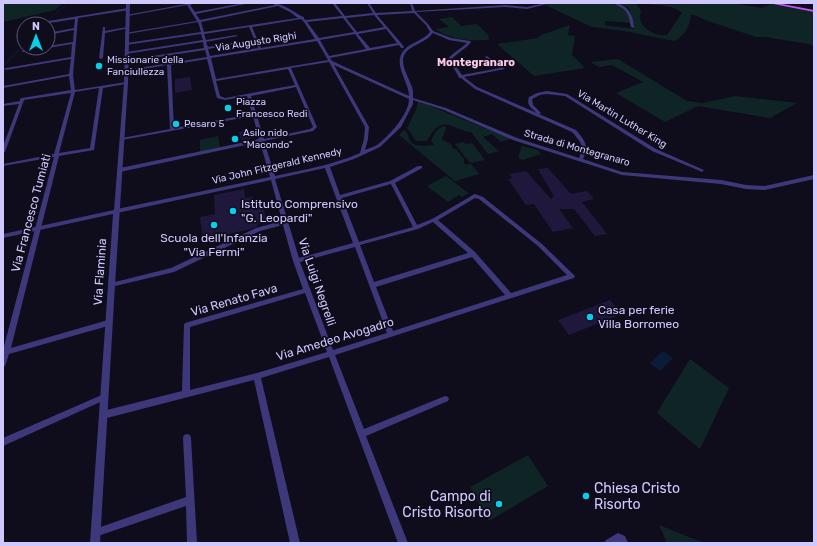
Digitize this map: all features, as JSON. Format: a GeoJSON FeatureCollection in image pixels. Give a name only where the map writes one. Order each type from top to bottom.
{"type":"FeatureCollection","features":[{"type":"Feature","properties":{"kind":"main road"},"geometry":{"type":"LineString","coordinates":[[770,3],[814,11]]}},
{"type":"Feature","properties":{"kind":"street"},"geometry":{"type":"LineString","coordinates":[[128,15],[195,3]]}},
{"type":"Feature","properties":{"kind":"street"},"geometry":{"type":"LineString","coordinates":[[194,13],[249,3]]}},
{"type":"Feature","properties":{"kind":"street"},"geometry":{"type":"LineString","coordinates":[[274,3],[304,19],[318,40],[367,127],[366,139],[362,154]]}},
{"type":"Feature","properties":{"kind":"street"},"geometry":{"type":"LineString","coordinates":[[333,3],[369,50]]}},
{"type":"Feature","properties":{"kind":"street"},"geometry":{"type":"LineString","coordinates":[[368,3],[375,14],[400,44],[407,49]]}},
{"type":"Feature","properties":{"kind":"street"},"geometry":{"type":"LineString","coordinates":[[411,3],[412,11],[428,26],[431,33]]}},
{"type":"Feature","properties":{"kind":"street"},"geometry":{"type":"LineString","coordinates":[[453,9],[456,3]]}},
{"type":"Feature","properties":{"kind":"street"},"geometry":{"type":"LineString","coordinates":[[127,44],[304,19],[505,6],[527,8],[550,3]]}},
{"type":"Feature","properties":{"kind":"street"},"geometry":{"type":"LineString","coordinates":[[614,3],[622,5],[628,9],[633,27]]}},
{"type":"Feature","properties":{"kind":"street"},"geometry":{"type":"LineString","coordinates":[[188,4],[200,21],[218,97],[225,99],[297,86]]}},
{"type":"Feature","properties":{"kind":"street"},"geometry":{"type":"LineString","coordinates":[[239,4],[246,12]]}},
{"type":"Feature","properties":{"kind":"street"},"geometry":{"type":"LineString","coordinates":[[101,58],[104,30],[127,31],[200,21],[279,5]]}},
{"type":"Feature","properties":{"kind":"street"},"geometry":{"type":"LineString","coordinates":[[56,20],[128,6]]}},
{"type":"Feature","properties":{"kind":"street","name":"Via Flaminia"},"geometry":{"type":"LineString","coordinates":[[95,543],[108,323],[127,71],[128,6]]}},
{"type":"Feature","properties":{"kind":"street","name":"Via Francesco Tumiati"},"geometry":{"type":"LineString","coordinates":[[3,364],[4,352],[38,228],[72,92],[71,75],[77,17]]}},
{"type":"Feature","properties":{"kind":"street"},"geometry":{"type":"LineString","coordinates":[[250,26],[260,49]]}},
{"type":"Feature","properties":{"kind":"street","name":"Via Augusto Righi"},"geometry":{"type":"LineString","coordinates":[[127,71],[387,28]]}},
{"type":"Feature","properties":{"kind":"street"},"geometry":{"type":"LineString","coordinates":[[56,33],[76,29]]}},
{"type":"Feature","properties":{"kind":"street"},"geometry":{"type":"LineString","coordinates":[[431,33],[450,40],[469,42],[468,45],[455,53],[450,59],[460,77],[476,88],[542,116]]}},
{"type":"Feature","properties":{"kind":"street"},"geometry":{"type":"LineString","coordinates":[[412,99],[411,91],[400,64],[402,55],[407,49],[431,33]]}},
{"type":"Feature","properties":{"kind":"street"},"geometry":{"type":"LineString","coordinates":[[127,53],[236,36]]}},
{"type":"Feature","properties":{"kind":"street"},"geometry":{"type":"LineString","coordinates":[[56,46],[75,43]]}},
{"type":"Feature","properties":{"kind":"street"},"geometry":{"type":"LineString","coordinates":[[127,61],[239,43]]}},
{"type":"Feature","properties":{"kind":"street"},"geometry":{"type":"LineString","coordinates":[[214,80],[289,67],[400,44]]}},
{"type":"Feature","properties":{"kind":"street"},"geometry":{"type":"LineString","coordinates":[[460,77],[503,69],[487,57]]}},
{"type":"Feature","properties":{"kind":"street"},"geometry":{"type":"LineString","coordinates":[[6,69],[73,58]]}},
{"type":"Feature","properties":{"kind":"street","name":"Strada di Montegranaro"},"geometry":{"type":"LineString","coordinates":[[328,59],[412,99],[424,101],[445,109],[515,139],[622,173],[721,182],[746,188],[765,188],[814,178]]}},
{"type":"Feature","properties":{"kind":"street"},"geometry":{"type":"LineString","coordinates":[[169,64],[172,130]]}},
{"type":"Feature","properties":{"kind":"street"},"geometry":{"type":"LineString","coordinates":[[120,170],[314,129],[314,124],[289,67]]}},
{"type":"Feature","properties":{"kind":"street"},"geometry":{"type":"LineString","coordinates":[[3,87],[71,75]]}},
{"type":"Feature","properties":{"kind":"street"},"geometry":{"type":"LineString","coordinates":[[3,152],[22,99],[126,83]]}},
{"type":"Feature","properties":{"kind":"street"},"geometry":{"type":"LineString","coordinates":[[3,165],[92,149],[101,87]]}},
{"type":"Feature","properties":{"kind":"street","name":"Via Martin Luther King"},"geometry":{"type":"LineString","coordinates":[[580,160],[585,151],[583,142],[574,131],[542,116],[531,107],[529,103],[530,98],[536,94],[545,92],[555,92],[566,95],[654,150],[702,170]]}},
{"type":"Feature","properties":{"kind":"street"},"geometry":{"type":"LineString","coordinates":[[122,139],[254,115],[250,95]]}},
{"type":"Feature","properties":{"kind":"street","name":"Via John Fitzgerald Kennedy"},"geometry":{"type":"LineString","coordinates":[[117,211],[327,166],[362,154],[378,146],[392,134],[404,118],[412,99]]}},
{"type":"Feature","properties":{"kind":"street"},"geometry":{"type":"LineString","coordinates":[[3,105],[22,102]]}},
{"type":"Feature","properties":{"kind":"street","name":"Via Luigi Negrelli"},"geometry":{"type":"LineString","coordinates":[[254,115],[296,261],[360,434],[403,543]]}},
{"type":"Feature","properties":{"kind":"street"},"geometry":{"type":"LineString","coordinates":[[327,166],[358,244],[391,335]]}},
{"type":"Feature","properties":{"kind":"street"},"geometry":{"type":"LineString","coordinates":[[339,197],[392,182],[420,167]]}},
{"type":"Feature","properties":{"kind":"street"},"geometry":{"type":"LineString","coordinates":[[392,182],[416,228]]}},
{"type":"Feature","properties":{"kind":"street","name":"Via Amedeo Avogadro"},"geometry":{"type":"LineString","coordinates":[[103,415],[257,376],[391,335],[572,276],[540,246],[481,198],[475,196],[434,220]]}},
{"type":"Feature","properties":{"kind":"street"},"geometry":{"type":"LineString","coordinates":[[3,236],[117,211]]}},
{"type":"Feature","properties":{"kind":"street"},"geometry":{"type":"LineString","coordinates":[[296,261],[416,228],[434,220],[473,254],[510,296]]}},
{"type":"Feature","properties":{"kind":"street"},"geometry":{"type":"LineString","coordinates":[[111,285],[172,270],[258,229],[286,222]]}},
{"type":"Feature","properties":{"kind":"street"},"geometry":{"type":"LineString","coordinates":[[373,285],[473,254]]}},
{"type":"Feature","properties":{"kind":"street","name":"Via Renato Fava"},"geometry":{"type":"LineString","coordinates":[[186,394],[187,325],[307,290]]}},
{"type":"Feature","properties":{"kind":"street"},"geometry":{"type":"LineString","coordinates":[[4,352],[108,323]]}},
{"type":"Feature","properties":{"kind":"street"},"geometry":{"type":"LineString","coordinates":[[257,376],[295,543]]}},
{"type":"Feature","properties":{"kind":"street"},"geometry":{"type":"LineString","coordinates":[[3,442],[104,397]]}},
{"type":"Feature","properties":{"kind":"street"},"geometry":{"type":"LineString","coordinates":[[360,434],[445,399]]}},
{"type":"Feature","properties":{"kind":"street"},"geometry":{"type":"LineString","coordinates":[[187,438],[192,543]]}},
{"type":"Feature","properties":{"kind":"street"},"geometry":{"type":"LineString","coordinates":[[95,533],[190,500]]}},
{"type":"Feature","properties":{"kind":"street"},"geometry":{"type":"LineString","coordinates":[[611,541],[618,537],[622,539],[623,543]]}},
{"type":"Feature","properties":{"kind":"green space"},"geometry":{"type":"Polygon","coordinates":[[[3,3],[63,3],[55,10],[29,16],[16,16],[16,19],[3,22],[3,3]]]}},
{"type":"Feature","properties":{"kind":"green space"},"geometry":{"type":"Polygon","coordinates":[[[553,3],[617,4],[627,9],[631,23],[605,21],[605,25],[634,29],[634,22],[629,8],[619,3],[636,3],[732,3],[762,8],[771,4],[814,12],[814,45],[766,37],[756,37],[694,15],[691,15],[688,27],[684,34],[674,41],[624,31],[592,27],[545,5],[553,3]],[[636,3],[641,11],[640,16],[643,26],[659,35],[667,35],[682,13],[666,6],[636,3]]]}},
{"type":"Feature","properties":{"kind":"green space"},"geometry":{"type":"Polygon","coordinates":[[[452,17],[461,26],[477,24],[488,35],[489,40],[453,38],[436,29],[449,27],[439,19],[452,17]]]}},
{"type":"Feature","properties":{"kind":"green space"},"geometry":{"type":"Polygon","coordinates":[[[570,25],[568,35],[575,36],[572,55],[585,68],[534,76],[497,44],[538,38],[541,35],[570,25]]]}},
{"type":"Feature","properties":{"kind":"green space"},"geometry":{"type":"Polygon","coordinates":[[[618,59],[687,101],[703,103],[735,96],[797,103],[770,118],[698,106],[665,122],[616,93],[643,82],[612,65],[599,67],[590,62],[618,59]]]}},
{"type":"Feature","properties":{"kind":"green space"},"geometry":{"type":"Polygon","coordinates":[[[418,101],[511,139],[501,142],[492,134],[483,137],[499,151],[488,154],[471,132],[446,124],[437,127],[427,141],[416,141],[407,128],[416,110],[418,101]]]}},
{"type":"Feature","properties":{"kind":"green space"},"geometry":{"type":"Polygon","coordinates":[[[443,126],[446,127],[442,140],[451,144],[453,149],[456,149],[464,159],[464,164],[471,164],[479,174],[455,181],[399,135],[404,130],[413,144],[420,146],[434,145],[431,140],[437,130],[443,126]]]}},
{"type":"Feature","properties":{"kind":"green space"},"geometry":{"type":"Polygon","coordinates":[[[218,136],[220,147],[200,152],[200,140],[218,136]]]}},
{"type":"Feature","properties":{"kind":"green space"},"geometry":{"type":"Polygon","coordinates":[[[464,142],[465,144],[472,143],[485,160],[470,163],[455,144],[464,142]]]}},
{"type":"Feature","properties":{"kind":"green space"},"geometry":{"type":"Polygon","coordinates":[[[522,146],[538,150],[541,154],[523,160],[520,159],[518,157],[522,146]]]}},
{"type":"Feature","properties":{"kind":"green space"},"geometry":{"type":"Polygon","coordinates":[[[446,176],[469,193],[462,197],[459,195],[448,202],[427,186],[446,176]]]}},
{"type":"Feature","properties":{"kind":"green space"},"geometry":{"type":"Polygon","coordinates":[[[690,359],[729,388],[700,449],[657,413],[690,359]]]}},
{"type":"Feature","properties":{"kind":"green space","name":"Campo di Cristo Risorto"},"geometry":{"type":"Polygon","coordinates":[[[528,455],[548,486],[489,521],[470,487],[528,455]]]}},
{"type":"Feature","properties":{"kind":"green space"},"geometry":{"type":"Polygon","coordinates":[[[659,525],[704,543],[667,543],[659,525]]]}},
{"type":"Feature","properties":{"kind":"water"},"geometry":{"type":"Polygon","coordinates":[[[663,351],[673,358],[660,371],[650,363],[663,351]]]}},
{"type":"Feature","properties":{"kind":"building"},"geometry":{"type":"Polygon","coordinates":[[[190,77],[192,90],[175,93],[175,79],[190,77]]]}},
{"type":"Feature","properties":{"kind":"building"},"geometry":{"type":"Polygon","coordinates":[[[249,130],[251,139],[241,141],[239,132],[249,130]]]}},
{"type":"Feature","properties":{"kind":"building"},"geometry":{"type":"Polygon","coordinates":[[[548,168],[571,194],[587,191],[594,199],[582,202],[607,234],[595,236],[574,209],[559,209],[573,228],[553,232],[534,204],[526,205],[508,179],[512,178],[509,174],[526,171],[551,199],[554,196],[538,169],[548,168]]]}},
{"type":"Feature","properties":{"kind":"building"},"geometry":{"type":"Polygon","coordinates":[[[244,189],[245,198],[253,197],[255,205],[262,203],[266,219],[264,219],[265,222],[257,224],[258,226],[251,229],[210,238],[210,235],[205,237],[204,233],[202,234],[200,217],[215,214],[214,195],[244,189]]]}},
{"type":"Feature","properties":{"kind":"building","name":"Casa per ferie Villa Borromeo"},"geometry":{"type":"Polygon","coordinates":[[[610,300],[622,314],[569,335],[558,320],[610,300]]]}},
{"type":"Feature","properties":{"kind":"waterway"},"geometry":{"type":"LineString","coordinates":[[53,16],[67,3]]}},
{"type":"Feature","properties":{"kind":"waterway"},"geometry":{"type":"LineString","coordinates":[[3,66],[16,53]]}},
{"type":"Feature","properties":{"kind":"place","name":"Missionarie della Fanciullezza"},"geometry":{"type":"Point","coordinates":[99,66]}},
{"type":"Feature","properties":{"kind":"place","name":"Piazza Francesco Redi"},"geometry":{"type":"Point","coordinates":[228,108]}},
{"type":"Feature","properties":{"kind":"place","name":"Pesaro 5"},"geometry":{"type":"Point","coordinates":[176,124]}},
{"type":"Feature","properties":{"kind":"place","name":"Asilo nido \"Macondo\""},"geometry":{"type":"Point","coordinates":[235,139]}},
{"type":"Feature","properties":{"kind":"place","name":"Istituto Comprensivo \"G. Leopardi\""},"geometry":{"type":"Point","coordinates":[233,211]}},
{"type":"Feature","properties":{"kind":"place","name":"Scuola dell'Infanzia \"Via Fermi\""},"geometry":{"type":"Point","coordinates":[214,225]}},
{"type":"Feature","properties":{"kind":"place","name":"Casa per ferie Villa Borromeo"},"geometry":{"type":"Point","coordinates":[590,317]}},
{"type":"Feature","properties":{"kind":"place","name":"Chiesa Cristo Risorto"},"geometry":{"type":"Point","coordinates":[586,496]}},
{"type":"Feature","properties":{"kind":"place","name":"Campo di Cristo Risorto"},"geometry":{"type":"Point","coordinates":[499,504]}},
{"type":"Feature","properties":{"kind":"district","name":"Montegranaro"},"geometry":{"type":"Point","coordinates":[476,62]}}]}
